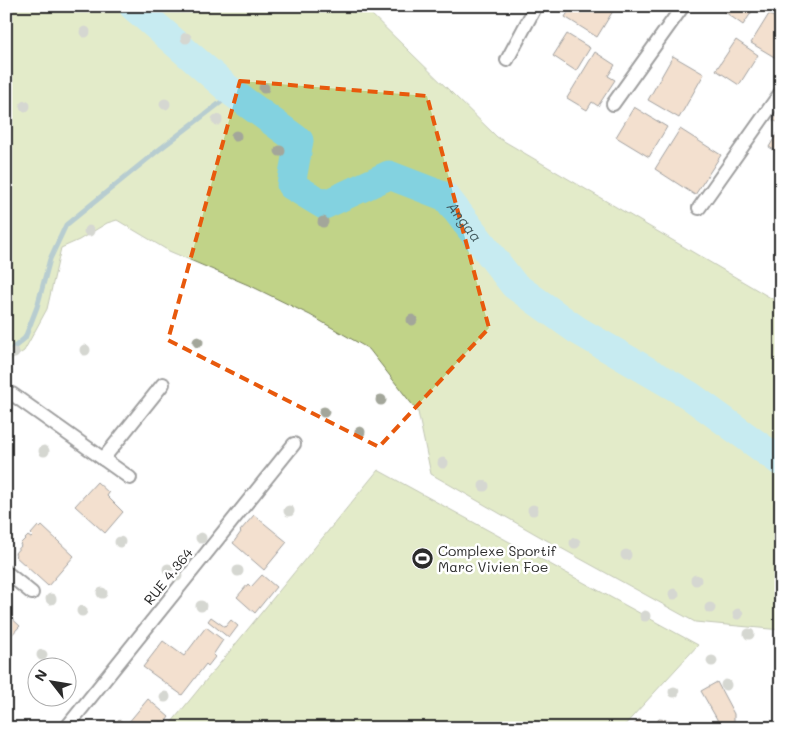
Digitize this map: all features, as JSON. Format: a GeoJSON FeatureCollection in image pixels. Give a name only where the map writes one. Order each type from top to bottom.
{"type":"FeatureCollection","features":[{"type":"Feature","properties":{"kind":"street"},"geometry":{"type":"LineString","coordinates":[[507,60],[536,6]]}},
{"type":"Feature","properties":{"kind":"street"},"geometry":{"type":"LineString","coordinates":[[613,104],[683,6]]}},
{"type":"Feature","properties":{"kind":"street"},"geometry":{"type":"LineString","coordinates":[[699,208],[781,92]]}},
{"type":"Feature","properties":{"kind":"street"},"geometry":{"type":"LineString","coordinates":[[103,459],[163,384]]}},
{"type":"Feature","properties":{"kind":"street"},"geometry":{"type":"LineString","coordinates":[[6,392],[12,394],[130,478]]}},
{"type":"Feature","properties":{"kind":"street","name":"RUE 4.364"},"geometry":{"type":"LineString","coordinates":[[66,728],[294,444]]}},
{"type":"Feature","properties":{"kind":"street"},"geometry":{"type":"LineString","coordinates":[[6,572],[32,593]]}},
{"type":"Feature","properties":{"kind":"highlighted area"},"geometry":{"type":"Polygon","coordinates":[[[240,81],[427,96],[489,328],[379,447],[168,340],[240,81]]]}},
{"type":"Feature","properties":{"kind":"green space"},"geometry":{"type":"Polygon","coordinates":[[[6,6],[363,6],[497,137],[781,304],[781,630],[695,622],[431,474],[418,412],[369,349],[310,315],[253,287],[169,251],[117,220],[107,223],[79,240],[61,248],[47,309],[24,351],[6,363],[6,6]]]}},
{"type":"Feature","properties":{"kind":"green space","name":"Complexe Sportif Marc Vivien Foe"},"geometry":{"type":"Polygon","coordinates":[[[378,470],[698,645],[622,728],[167,728],[378,470]]]}},
{"type":"Feature","properties":{"kind":"building"},"geometry":{"type":"Polygon","coordinates":[[[572,6],[616,6],[597,37],[565,17],[572,6]]]}},
{"type":"Feature","properties":{"kind":"building"},"geometry":{"type":"Polygon","coordinates":[[[719,6],[753,6],[755,7],[743,25],[719,6]]]}},
{"type":"Feature","properties":{"kind":"building"},"geometry":{"type":"Polygon","coordinates":[[[769,14],[781,22],[781,61],[751,43],[769,14]]]}},
{"type":"Feature","properties":{"kind":"building"},"geometry":{"type":"Polygon","coordinates":[[[567,34],[590,48],[576,71],[553,56],[567,34]]]}},
{"type":"Feature","properties":{"kind":"building"},"geometry":{"type":"Polygon","coordinates":[[[736,40],[758,55],[739,85],[716,70],[736,40]]]}},
{"type":"Feature","properties":{"kind":"building"},"geometry":{"type":"Polygon","coordinates":[[[595,52],[615,65],[608,76],[615,80],[598,106],[592,102],[587,110],[567,98],[595,52]]]}},
{"type":"Feature","properties":{"kind":"building"},"geometry":{"type":"Polygon","coordinates":[[[673,56],[704,74],[679,118],[648,100],[673,56]]]}},
{"type":"Feature","properties":{"kind":"building"},"geometry":{"type":"Polygon","coordinates":[[[634,107],[667,127],[649,157],[616,137],[634,107]]]}},
{"type":"Feature","properties":{"kind":"building"},"geometry":{"type":"Polygon","coordinates":[[[781,110],[781,124],[773,120],[781,110]]]}},
{"type":"Feature","properties":{"kind":"building"},"geometry":{"type":"Polygon","coordinates":[[[781,127],[781,154],[769,147],[781,127]]]}},
{"type":"Feature","properties":{"kind":"building"},"geometry":{"type":"Polygon","coordinates":[[[680,129],[721,155],[695,195],[655,169],[680,129]]]}},
{"type":"Feature","properties":{"kind":"building"},"geometry":{"type":"Polygon","coordinates":[[[97,482],[109,493],[107,496],[123,512],[105,533],[75,506],[97,482]]]}},
{"type":"Feature","properties":{"kind":"building"},"geometry":{"type":"Polygon","coordinates":[[[254,515],[287,542],[264,570],[233,543],[240,531],[254,515]]]}},
{"type":"Feature","properties":{"kind":"building"},"geometry":{"type":"Polygon","coordinates":[[[38,526],[40,528],[42,526],[74,556],[48,586],[15,556],[15,553],[21,546],[20,544],[28,536],[31,538],[33,536],[31,534],[38,526]]]}},
{"type":"Feature","properties":{"kind":"building"},"geometry":{"type":"Polygon","coordinates":[[[262,575],[276,587],[255,613],[237,597],[248,584],[251,587],[262,575]]]}},
{"type":"Feature","properties":{"kind":"building"},"geometry":{"type":"Polygon","coordinates":[[[6,613],[20,626],[6,641],[6,613]]]}},
{"type":"Feature","properties":{"kind":"building"},"geometry":{"type":"Polygon","coordinates":[[[211,617],[225,627],[231,620],[238,626],[229,638],[208,621],[211,617]]]}},
{"type":"Feature","properties":{"kind":"building"},"geometry":{"type":"Polygon","coordinates":[[[206,627],[223,640],[213,655],[215,657],[208,666],[206,664],[182,695],[143,667],[163,641],[184,656],[206,627]]]}},
{"type":"Feature","properties":{"kind":"building"},"geometry":{"type":"Polygon","coordinates":[[[717,682],[734,714],[734,721],[729,728],[722,728],[701,691],[717,682]]]}},
{"type":"Feature","properties":{"kind":"building"},"geometry":{"type":"Polygon","coordinates":[[[148,699],[169,717],[164,724],[160,721],[157,728],[134,728],[128,723],[148,699]]]}},
{"type":"Feature","properties":{"kind":"building"},"geometry":{"type":"Polygon","coordinates":[[[119,719],[129,728],[98,728],[103,721],[113,727],[119,719]]]}},
{"type":"Feature","properties":{"kind":"building"},"geometry":{"type":"Polygon","coordinates":[[[639,719],[646,724],[643,728],[631,728],[639,719]]]}},
{"type":"Feature","properties":{"kind":"building"},"geometry":{"type":"Polygon","coordinates":[[[659,719],[678,721],[678,728],[647,728],[659,719]]]}},
{"type":"Feature","properties":{"kind":"waterway","name":"Angaa"},"geometry":{"type":"LineString","coordinates":[[133,6],[233,93],[299,141],[291,185],[324,205],[389,175],[446,197],[514,285],[577,330],[689,395],[781,462]]}},
{"type":"Feature","properties":{"kind":"waterway"},"geometry":{"type":"LineString","coordinates":[[6,354],[25,338],[37,307],[50,259],[66,225],[233,93]]}},
{"type":"Feature","properties":{"kind":"place","name":"Complexe Sportif Marc Vivien Foe"},"geometry":{"type":"Point","coordinates":[422,558]}}]}
